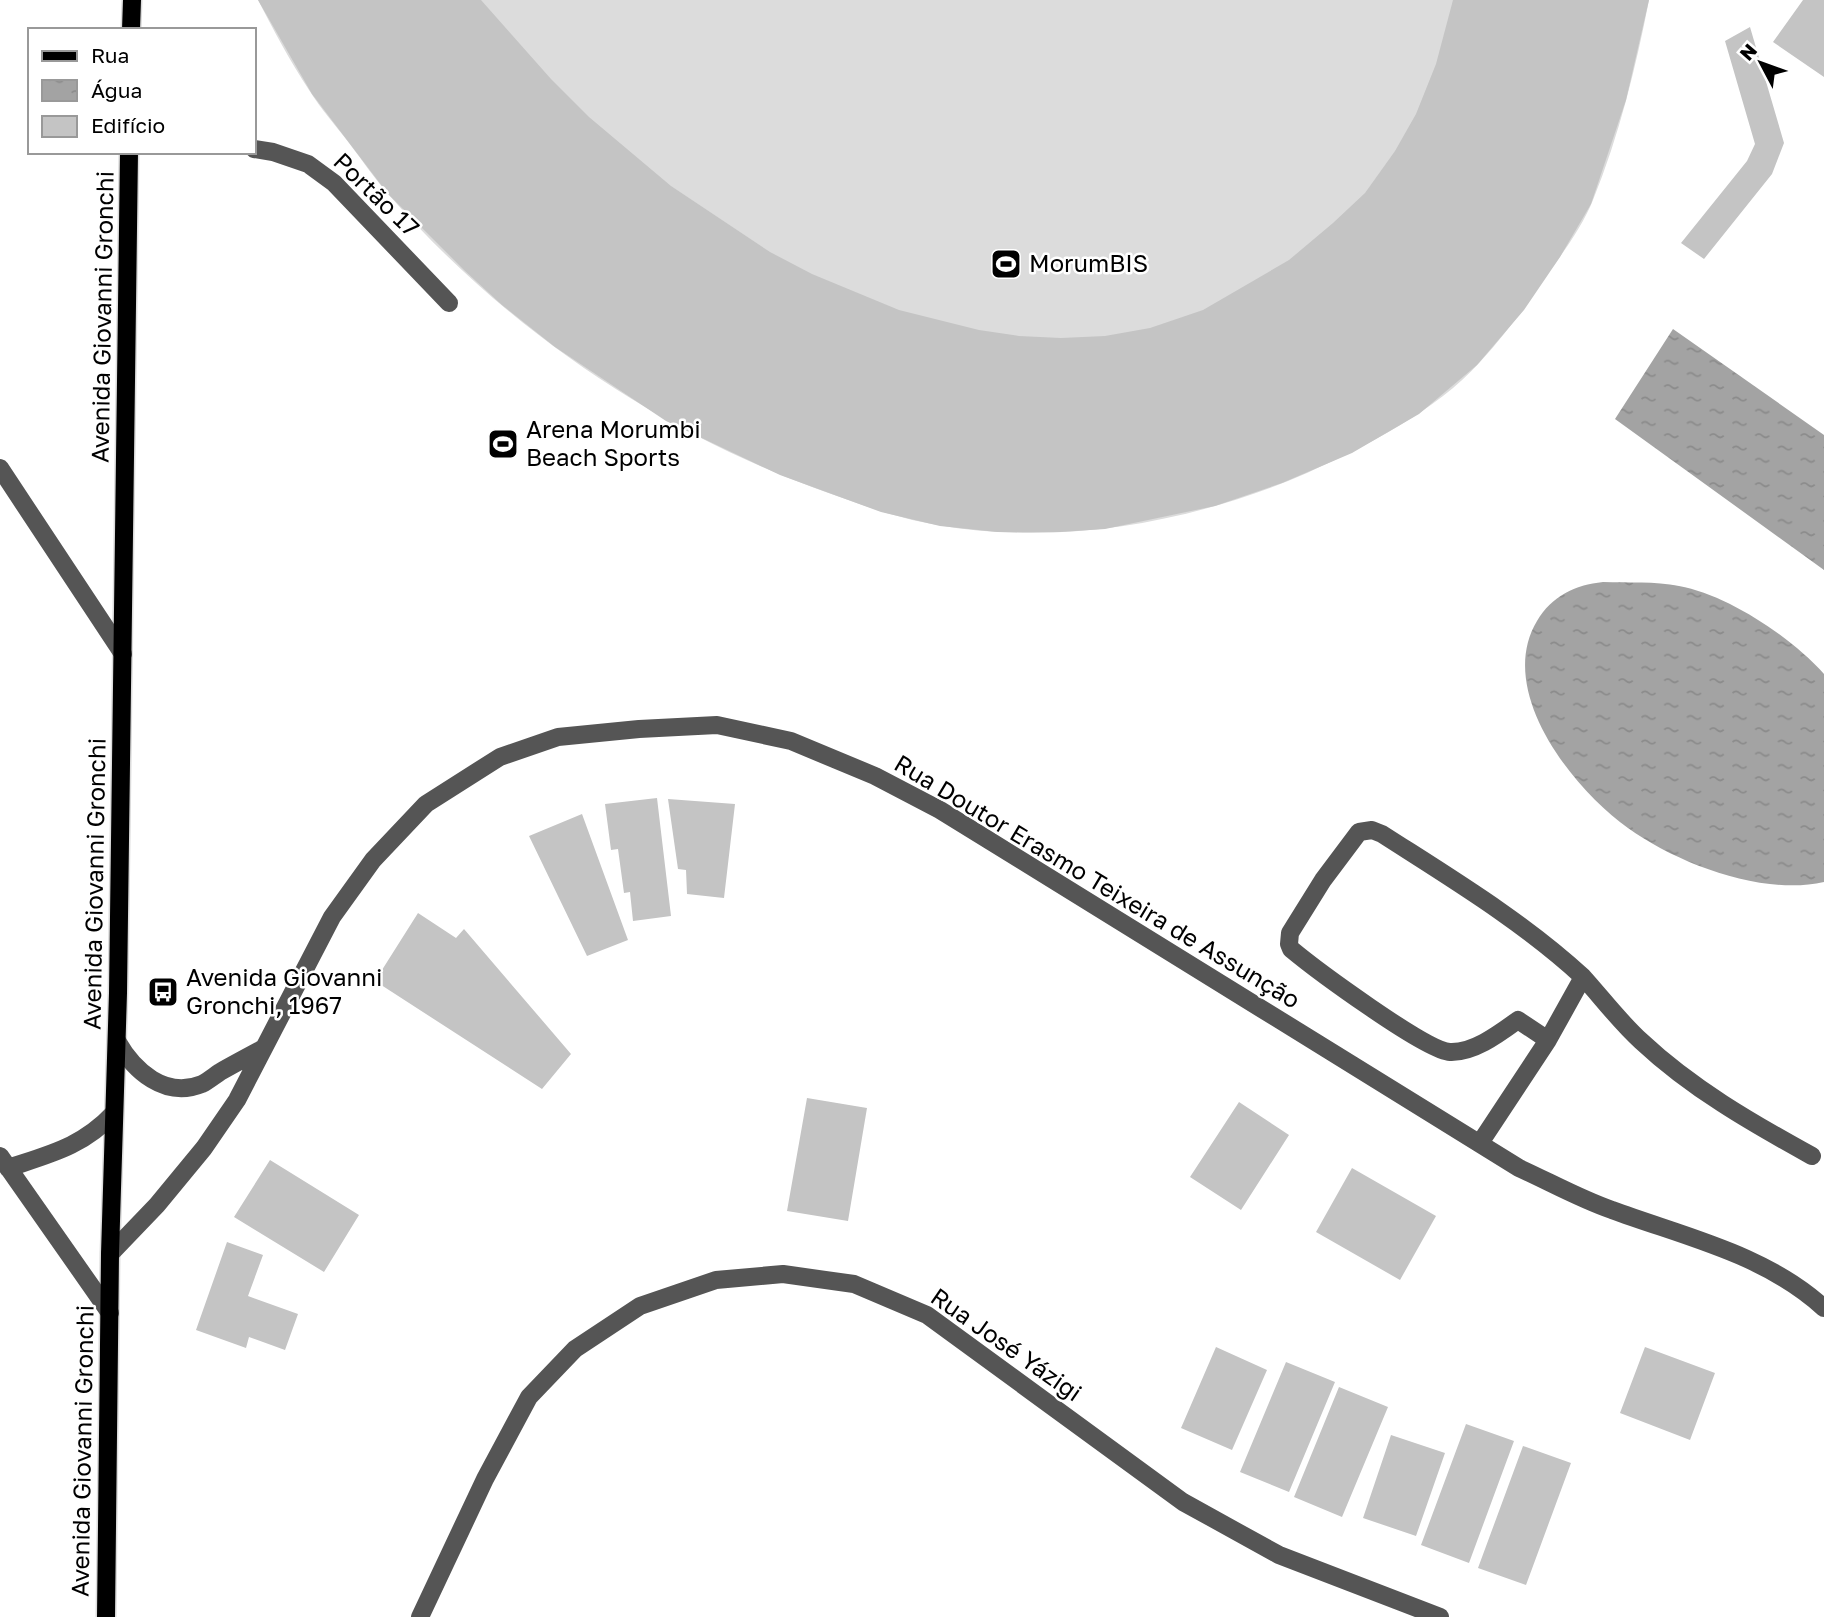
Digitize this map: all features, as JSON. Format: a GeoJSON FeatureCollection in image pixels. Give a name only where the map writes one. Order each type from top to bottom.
{"type":"FeatureCollection","features":[{"type":"Feature","properties":{"kind":"main road"},"geometry":{"type":"LineString","coordinates":[[131,28],[132,0]]}},
{"type":"Feature","properties":{"kind":"main road","name":"Avenida Giovanni Gronchi"},"geometry":{"type":"LineString","coordinates":[[106,1617],[129,154]]}},
{"type":"Feature","properties":{"kind":"street","name":"Portão 17"},"geometry":{"type":"LineString","coordinates":[[256,149],[308,164],[334,183],[449,303]]}},
{"type":"Feature","properties":{"kind":"street"},"geometry":{"type":"LineString","coordinates":[[0,468],[123,654]]}},
{"type":"Feature","properties":{"kind":"street","name":"Rua Doutor Erasmo Teixeira de Assunção"},"geometry":{"type":"LineString","coordinates":[[110,1254],[157,1205],[204,1148],[237,1100],[332,917],[373,860],[426,804],[500,757],[558,737],[717,725],[791,741],[875,776],[940,810],[1519,1168],[1610,1210],[1730,1250],[1802,1288],[1824,1308]]}},
{"type":"Feature","properties":{"kind":"street"},"geometry":{"type":"LineString","coordinates":[[1548,1040],[1518,1020],[1493,1038],[1468,1048],[1451,1052],[1436,1048],[1371,1007],[1291,950],[1290,933],[1323,880],[1355,837],[1365,830],[1373,830],[1504,913],[1550,947],[1583,977],[1641,1041],[1686,1078],[1757,1125],[1812,1156]]}},
{"type":"Feature","properties":{"kind":"street"},"geometry":{"type":"LineString","coordinates":[[1480,1143],[1548,1040],[1583,977]]}},
{"type":"Feature","properties":{"kind":"street"},"geometry":{"type":"LineString","coordinates":[[117,1041],[126,1057],[139,1071],[155,1082],[173,1088],[203,1084],[264,1048]]}},
{"type":"Feature","properties":{"kind":"street"},"geometry":{"type":"LineString","coordinates":[[4,1162],[41,1159],[78,1142],[114,1113]]}},
{"type":"Feature","properties":{"kind":"street"},"geometry":{"type":"LineString","coordinates":[[4,1162],[110,1313]]}},
{"type":"Feature","properties":{"kind":"street","name":"Rua José Yázigi"},"geometry":{"type":"LineString","coordinates":[[420,1617],[485,1479],[529,1397],[575,1349],[640,1306],[716,1280],[783,1274],[854,1284],[927,1315],[1183,1502],[1279,1555],[1440,1617]]}},
{"type":"Feature","properties":{"kind":"shaded area","name":"MorumBIS"},"geometry":{"type":"Polygon","coordinates":[[[258,0],[1649,0],[1619,126],[1589,209],[1567,246],[1516,318],[1462,380],[1421,412],[1376,439],[1307,473],[1264,490],[1173,517],[1126,526],[1031,533],[984,531],[922,522],[874,509],[812,487],[752,463],[694,434],[637,403],[583,367],[530,329],[481,287],[433,242],[389,195],[314,97],[258,0]]]}},
{"type":"Feature","properties":{"kind":"water"},"geometry":{"type":"Polygon","coordinates":[[[1673,329],[1824,435],[1824,570],[1615,419],[1673,329]]]}},
{"type":"Feature","properties":{"kind":"water"},"geometry":{"type":"Polygon","coordinates":[[[1603,582],[1670,584],[1718,598],[1777,632],[1824,674],[1824,882],[1775,885],[1748,881],[1696,865],[1671,854],[1628,828],[1607,811],[1564,764],[1546,736],[1533,707],[1526,677],[1527,648],[1537,621],[1557,598],[1574,589],[1603,582]]]}},
{"type":"Feature","properties":{"kind":"building"},"geometry":{"type":"Polygon","coordinates":[[[258,0],[481,0],[551,79],[589,117],[671,186],[770,252],[812,274],[899,310],[979,330],[1061,338],[1105,336],[1150,328],[1203,310],[1289,260],[1333,223],[1365,193],[1395,151],[1416,114],[1436,64],[1453,0],[1649,0],[1626,100],[1591,204],[1560,257],[1524,310],[1477,365],[1419,414],[1352,453],[1282,483],[1215,506],[1105,529],[997,532],[940,526],[881,512],[780,475],[666,421],[555,347],[502,305],[388,194],[312,94],[258,0]]]}},
{"type":"Feature","properties":{"kind":"building"},"geometry":{"type":"Polygon","coordinates":[[[1803,0],[1824,0],[1824,77],[1773,42],[1803,0]]]}},
{"type":"Feature","properties":{"kind":"building"},"geometry":{"type":"Polygon","coordinates":[[[1750,27],[1784,143],[1772,174],[1704,259],[1681,243],[1747,161],[1755,144],[1725,41],[1750,27]]]}},
{"type":"Feature","properties":{"kind":"building"},"geometry":{"type":"Polygon","coordinates":[[[657,798],[671,916],[633,921],[630,892],[624,893],[618,849],[611,850],[605,804],[657,798]]]}},
{"type":"Feature","properties":{"kind":"building"},"geometry":{"type":"Polygon","coordinates":[[[668,799],[735,804],[724,898],[687,894],[686,870],[678,869],[668,799]]]}},
{"type":"Feature","properties":{"kind":"building"},"geometry":{"type":"Polygon","coordinates":[[[582,814],[628,940],[587,956],[529,836],[582,814]]]}},
{"type":"Feature","properties":{"kind":"building"},"geometry":{"type":"Polygon","coordinates":[[[418,913],[456,938],[464,929],[571,1054],[542,1089],[375,981],[418,913]]]}},
{"type":"Feature","properties":{"kind":"building"},"geometry":{"type":"Polygon","coordinates":[[[807,1098],[867,1108],[848,1221],[787,1211],[807,1098]]]}},
{"type":"Feature","properties":{"kind":"building"},"geometry":{"type":"Polygon","coordinates":[[[1239,1102],[1289,1135],[1241,1210],[1190,1177],[1239,1102]]]}},
{"type":"Feature","properties":{"kind":"building"},"geometry":{"type":"Polygon","coordinates":[[[270,1160],[359,1215],[324,1272],[234,1217],[270,1160]]]}},
{"type":"Feature","properties":{"kind":"building"},"geometry":{"type":"Polygon","coordinates":[[[1352,1168],[1436,1216],[1400,1280],[1316,1232],[1352,1168]]]}},
{"type":"Feature","properties":{"kind":"building"},"geometry":{"type":"Polygon","coordinates":[[[227,1242],[263,1255],[248,1296],[298,1314],[285,1350],[249,1337],[246,1348],[196,1330],[227,1242]]]}},
{"type":"Feature","properties":{"kind":"building"},"geometry":{"type":"Polygon","coordinates":[[[1216,1347],[1267,1370],[1232,1450],[1181,1428],[1216,1347]]]}},
{"type":"Feature","properties":{"kind":"building"},"geometry":{"type":"Polygon","coordinates":[[[1645,1347],[1715,1373],[1690,1440],[1620,1413],[1645,1347]]]}},
{"type":"Feature","properties":{"kind":"building"},"geometry":{"type":"Polygon","coordinates":[[[1286,1362],[1335,1382],[1289,1492],[1240,1472],[1286,1362]]]}},
{"type":"Feature","properties":{"kind":"building"},"geometry":{"type":"Polygon","coordinates":[[[1339,1387],[1388,1407],[1342,1517],[1294,1497],[1339,1387]]]}},
{"type":"Feature","properties":{"kind":"building"},"geometry":{"type":"Polygon","coordinates":[[[1466,1424],[1514,1441],[1469,1563],[1421,1545],[1466,1424]]]}},
{"type":"Feature","properties":{"kind":"building"},"geometry":{"type":"Polygon","coordinates":[[[1391,1435],[1445,1453],[1416,1536],[1363,1518],[1391,1435]]]}},
{"type":"Feature","properties":{"kind":"building"},"geometry":{"type":"Polygon","coordinates":[[[1523,1446],[1571,1463],[1526,1585],[1478,1568],[1523,1446]]]}},
{"type":"Feature","properties":{"kind":"place","name":"MorumBIS"},"geometry":{"type":"Point","coordinates":[1006,264]}},
{"type":"Feature","properties":{"kind":"place","name":"Arena Morumbi Beach Sports"},"geometry":{"type":"Point","coordinates":[503,444]}},
{"type":"Feature","properties":{"kind":"place","name":"Avenida Giovanni Gronchi, 1967"},"geometry":{"type":"Point","coordinates":[163,992]}}]}
